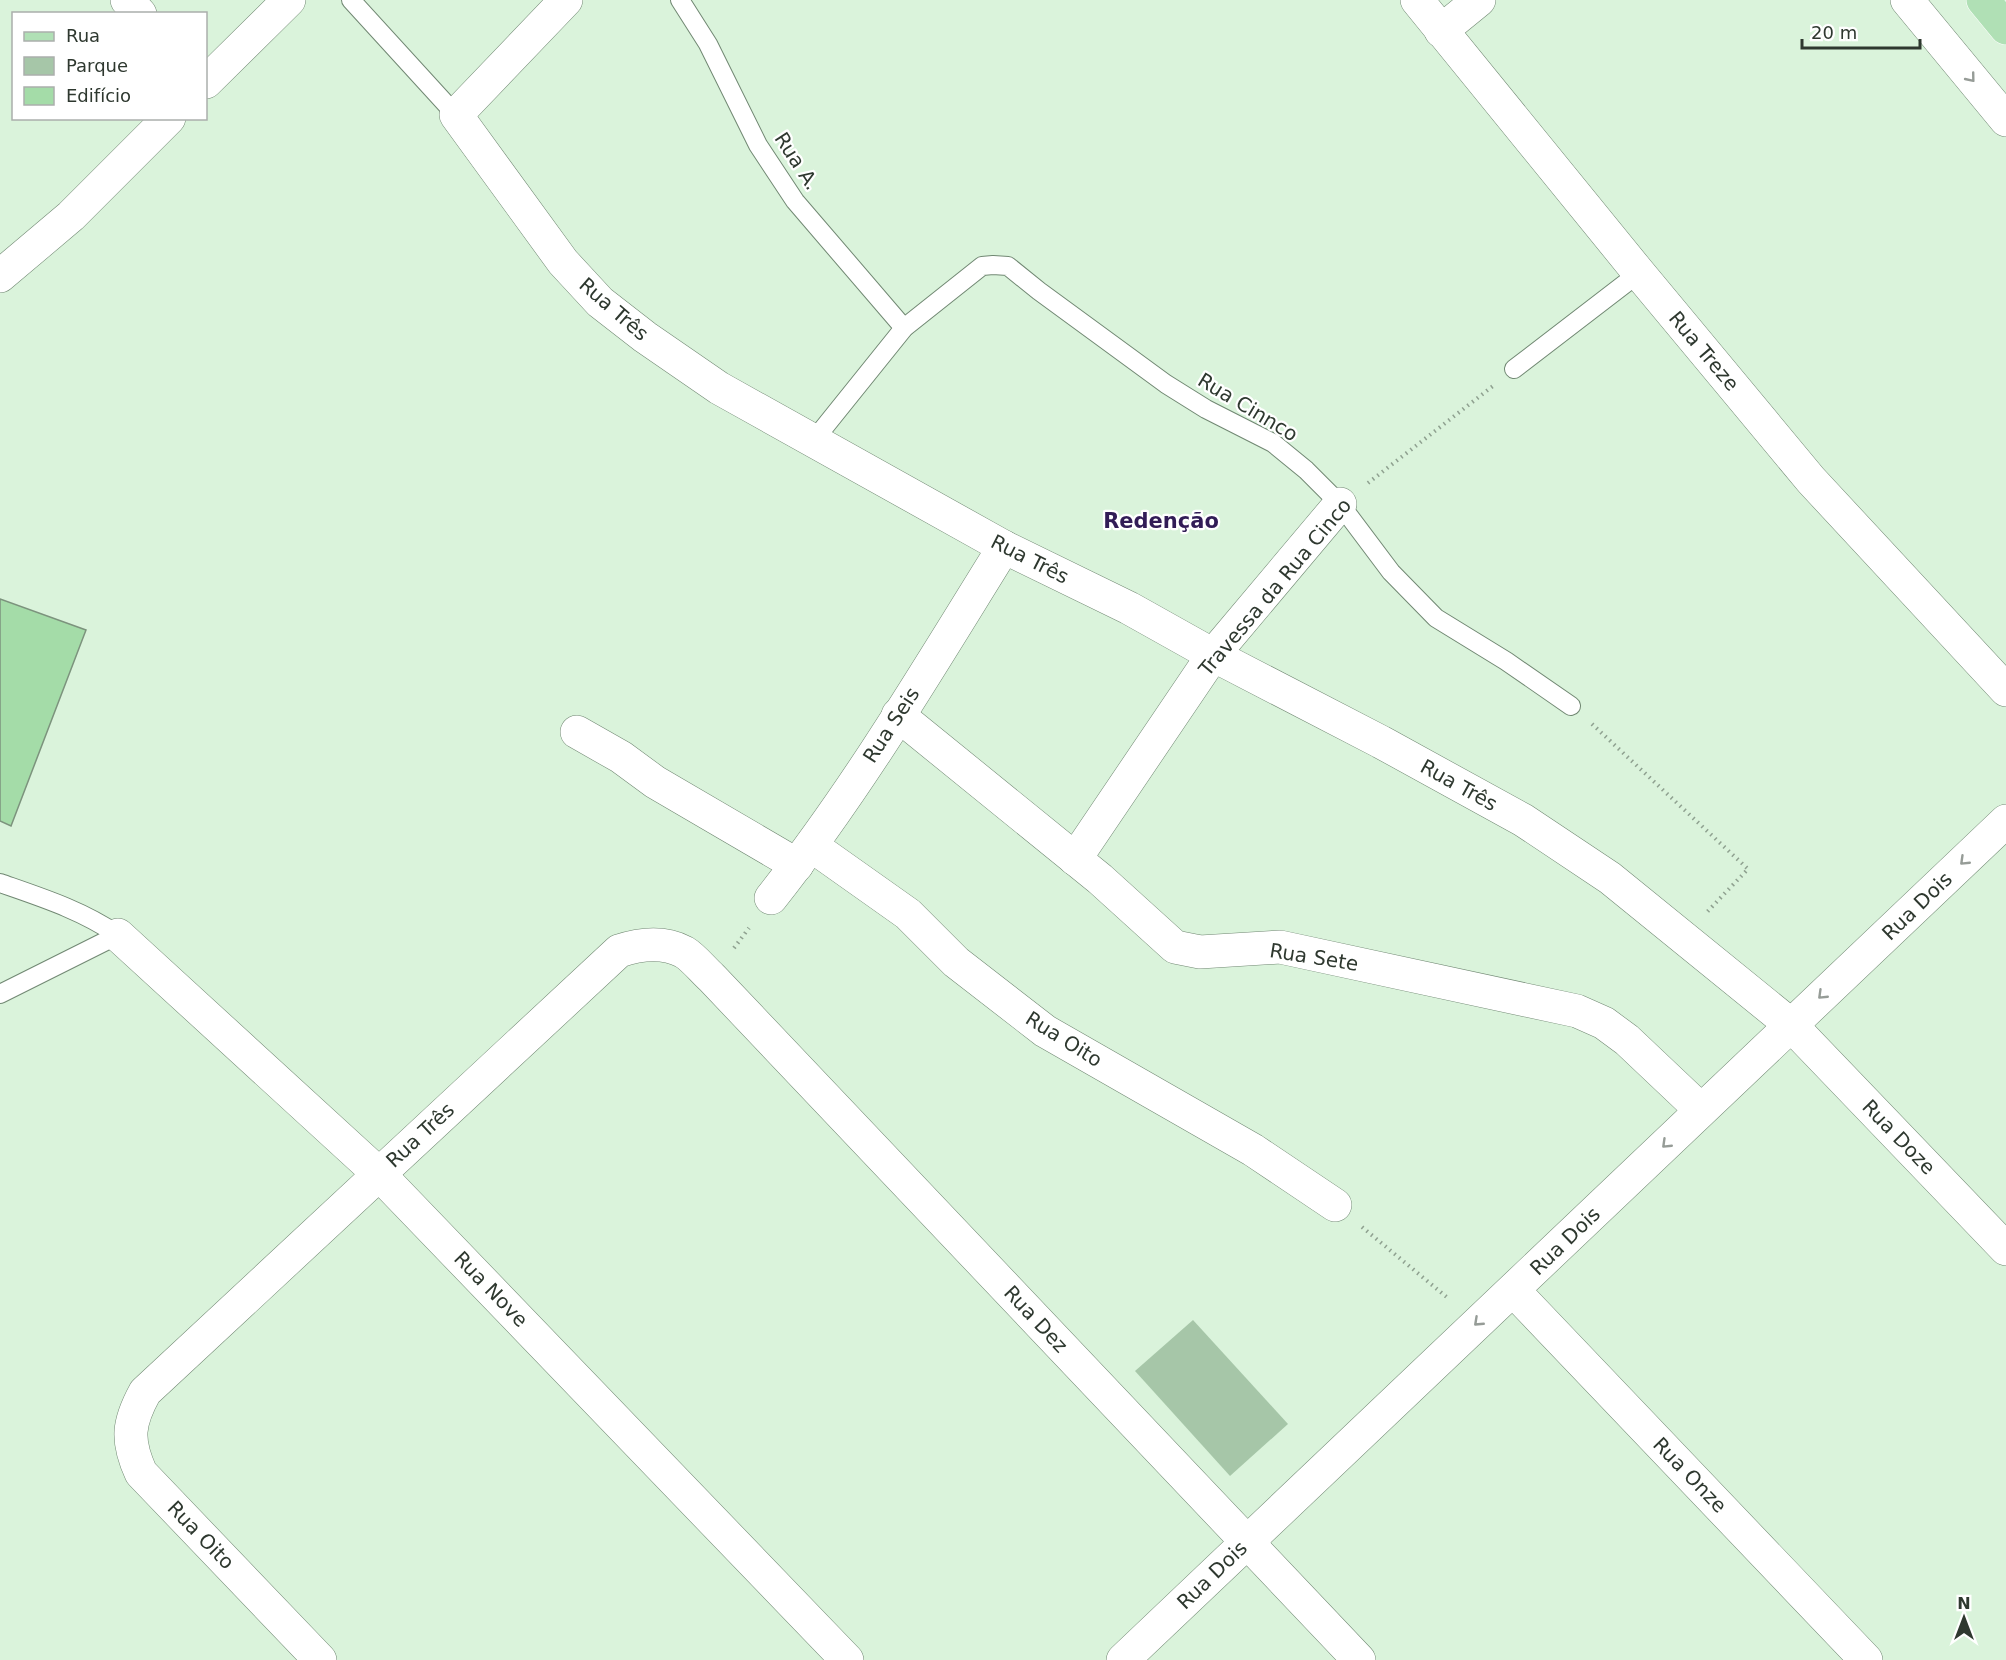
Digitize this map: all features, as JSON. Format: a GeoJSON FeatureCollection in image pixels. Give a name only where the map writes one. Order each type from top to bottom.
{"type":"FeatureCollection","features":[{"type":"Feature","properties":{"kind":"main road"},"geometry":{"type":"LineString","coordinates":[[1983,0],[2006,28]]}},
{"type":"Feature","properties":{"kind":"street"},"geometry":{"type":"LineString","coordinates":[[128,0],[138,12]]}},
{"type":"Feature","properties":{"kind":"street"},"geometry":{"type":"LineString","coordinates":[[207,81],[289,0]]}},
{"type":"Feature","properties":{"kind":"street"},"geometry":{"type":"LineString","coordinates":[[456,115],[566,0]]}},
{"type":"Feature","properties":{"kind":"street","name":"Rua Treze"},"geometry":{"type":"LineString","coordinates":[[1417,0],[1811,480],[2006,690]]}},
{"type":"Feature","properties":{"kind":"street"},"geometry":{"type":"LineString","coordinates":[[1441,31],[1479,0]]}},
{"type":"Feature","properties":{"kind":"street"},"geometry":{"type":"LineString","coordinates":[[1907,0],[2006,120]]}},
{"type":"Feature","properties":{"kind":"street","name":"Rua Três"},"geometry":{"type":"LineString","coordinates":[[456,115],[564,262],[600,302],[645,337],[719,388],[1004,547],[1129,608],[1523,820],[1610,878],[1791,1025]]}},
{"type":"Feature","properties":{"kind":"street"},"geometry":{"type":"LineString","coordinates":[[0,276],[71,216],[167,120]]}},
{"type":"Feature","properties":{"kind":"street","name":"Travessa da Rua Cinco"},"geometry":{"type":"LineString","coordinates":[[1075,859],[1213,655],[1340,504]]}},
{"type":"Feature","properties":{"kind":"street","name":"Rua Seis"},"geometry":{"type":"LineString","coordinates":[[771,898],[805,855],[898,716],[1004,547]]}},
{"type":"Feature","properties":{"kind":"street","name":"Rua Sete"},"geometry":{"type":"LineString","coordinates":[[898,716],[1075,859],[1175,947],[1200,952],[1280,947],[1577,1011],[1604,1023],[1627,1040],[1701,1110]]}},
{"type":"Feature","properties":{"kind":"street","name":"Rua Oito"},"geometry":{"type":"LineString","coordinates":[[577,732],[621,757],[655,782],[805,855],[908,914],[956,962],[1045,1031],[1253,1150],[1335,1205]]}},
{"type":"Feature","properties":{"kind":"street","name":"Rua Dois"},"geometry":{"type":"LineString","coordinates":[[1123,1660],[2006,821]]}},
{"type":"Feature","properties":{"kind":"street","name":"Rua Nove"},"geometry":{"type":"LineString","coordinates":[[118,935],[379,1174],[847,1660]]}},
{"type":"Feature","properties":{"kind":"street","name":"Rua Três"},"geometry":{"type":"LineString","coordinates":[[145,1392],[619,951],[636,945],[665,945],[685,953],[712,978]]}},
{"type":"Feature","properties":{"kind":"street","name":"Rua Dez"},"geometry":{"type":"LineString","coordinates":[[712,978],[1359,1660]]}},
{"type":"Feature","properties":{"kind":"street","name":"Rua Doze"},"geometry":{"type":"LineString","coordinates":[[1791,1025],[2006,1249]]}},
{"type":"Feature","properties":{"kind":"street","name":"Rua Onze"},"geometry":{"type":"LineString","coordinates":[[1513,1290],[1866,1660]]}},
{"type":"Feature","properties":{"kind":"street","name":"Rua Oito"},"geometry":{"type":"LineString","coordinates":[[145,1392],[134,1412],[130,1434],[133,1455],[141,1473],[320,1660]]}},
{"type":"Feature","properties":{"kind":"lane"},"geometry":{"type":"LineString","coordinates":[[351,0],[456,115]]}},
{"type":"Feature","properties":{"kind":"lane","name":"Rua A."},"geometry":{"type":"LineString","coordinates":[[680,0],[708,44],[758,145],[795,201],[904,328]]}},
{"type":"Feature","properties":{"kind":"lane","name":"Rua Cinnco"},"geometry":{"type":"LineString","coordinates":[[814,441],[904,328],[982,267],[993,265],[1008,267],[1166,384],[1206,409],[1273,443],[1306,470],[1340,504],[1391,572],[1436,618],[1506,661],[1571,706]]}},
{"type":"Feature","properties":{"kind":"lane"},"geometry":{"type":"LineString","coordinates":[[1514,369],[1639,273]]}},
{"type":"Feature","properties":{"kind":"lane"},"geometry":{"type":"LineString","coordinates":[[0,884],[75,910],[118,935]]}},
{"type":"Feature","properties":{"kind":"lane"},"geometry":{"type":"LineString","coordinates":[[0,994],[118,935]]}},
{"type":"Feature","properties":{"kind":"path","name":"Travessa da Rua Cinco"},"geometry":{"type":"LineString","coordinates":[[1340,504],[1514,369]]}},
{"type":"Feature","properties":{"kind":"path"},"geometry":{"type":"LineString","coordinates":[[1571,706],[1748,869],[1684,938]]}},
{"type":"Feature","properties":{"kind":"path"},"geometry":{"type":"LineString","coordinates":[[712,978],[771,898]]}},
{"type":"Feature","properties":{"kind":"path"},"geometry":{"type":"LineString","coordinates":[[1335,1205],[1478,1322]]}},
{"type":"Feature","properties":{"kind":"green space"},"geometry":{"type":"Polygon","coordinates":[[[1193,1320],[1288,1424],[1230,1476],[1135,1371],[1193,1320]]]}},
{"type":"Feature","properties":{"kind":"building"},"geometry":{"type":"Polygon","coordinates":[[[0,599],[86,630],[11,826],[0,821],[0,599]]]}},
{"type":"Feature","properties":{"kind":"district","name":"Redenção"},"geometry":{"type":"Point","coordinates":[1161,521]}}]}
